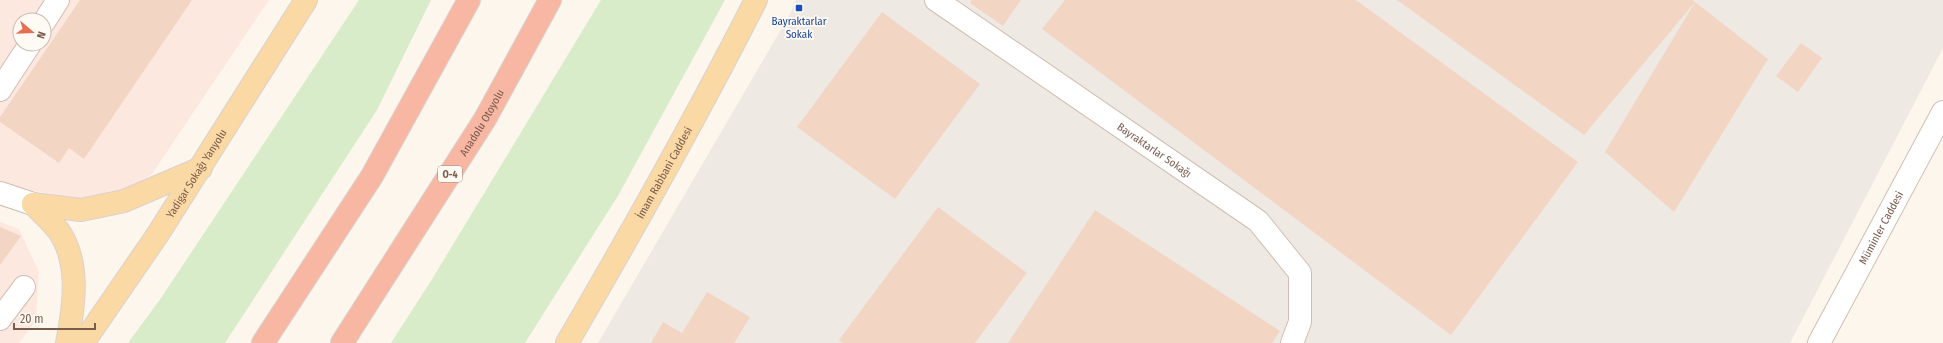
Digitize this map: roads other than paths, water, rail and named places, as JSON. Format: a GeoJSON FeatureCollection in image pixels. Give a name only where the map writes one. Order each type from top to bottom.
{"type":"FeatureCollection","features":[{"type":"Feature","properties":{"kind":"highway"},"geometry":{"type":"LineString","coordinates":[[372,176],[457,0]]}},
{"type":"Feature","properties":{"kind":"highway"},"geometry":{"type":"LineString","coordinates":[[263,343],[372,176],[469,0]]}},
{"type":"Feature","properties":{"kind":"highway","name":"Anadolu Otoyolu"},"geometry":{"type":"LineString","coordinates":[[342,343],[485,119],[550,0]]}},
{"type":"Feature","properties":{"kind":"main road","name":"Yadigar Sokağı Yanyolu"},"geometry":{"type":"LineString","coordinates":[[83,343],[158,234],[201,168],[306,0]]}},
{"type":"Feature","properties":{"kind":"main road","name":"İmam Rabbani Caddesi"},"geometry":{"type":"LineString","coordinates":[[567,343],[626,242],[701,107],[756,0]]}},
{"type":"Feature","properties":{"kind":"main road"},"geometry":{"type":"LineString","coordinates":[[33,204],[81,210],[124,201],[201,168]]}},
{"type":"Feature","properties":{"kind":"main road"},"geometry":{"type":"LineString","coordinates":[[33,204],[58,231],[72,259],[74,291],[67,343]]}},
{"type":"Feature","properties":{"kind":"street"},"geometry":{"type":"LineString","coordinates":[[50,12],[58,0]]}},
{"type":"Feature","properties":{"kind":"street","name":"Bayraktarlar Sokağı"},"geometry":{"type":"LineString","coordinates":[[936,0],[1258,220],[1300,273],[1300,322],[1292,343]]}},
{"type":"Feature","properties":{"kind":"street"},"geometry":{"type":"LineString","coordinates":[[0,90],[7,66],[22,52]]}},
{"type":"Feature","properties":{"kind":"street","name":"Müminler Caddesi"},"geometry":{"type":"LineString","coordinates":[[1819,343],[1943,112]]}},
{"type":"Feature","properties":{"kind":"street"},"geometry":{"type":"LineString","coordinates":[[0,193],[33,204]]}},
{"type":"Feature","properties":{"kind":"street"},"geometry":{"type":"LineString","coordinates":[[0,319],[24,287]]}},
{"type":"Feature","properties":{"kind":"place","name":"Bayraktarlar Sokak"},"geometry":{"type":"Point","coordinates":[799,8]}}]}
